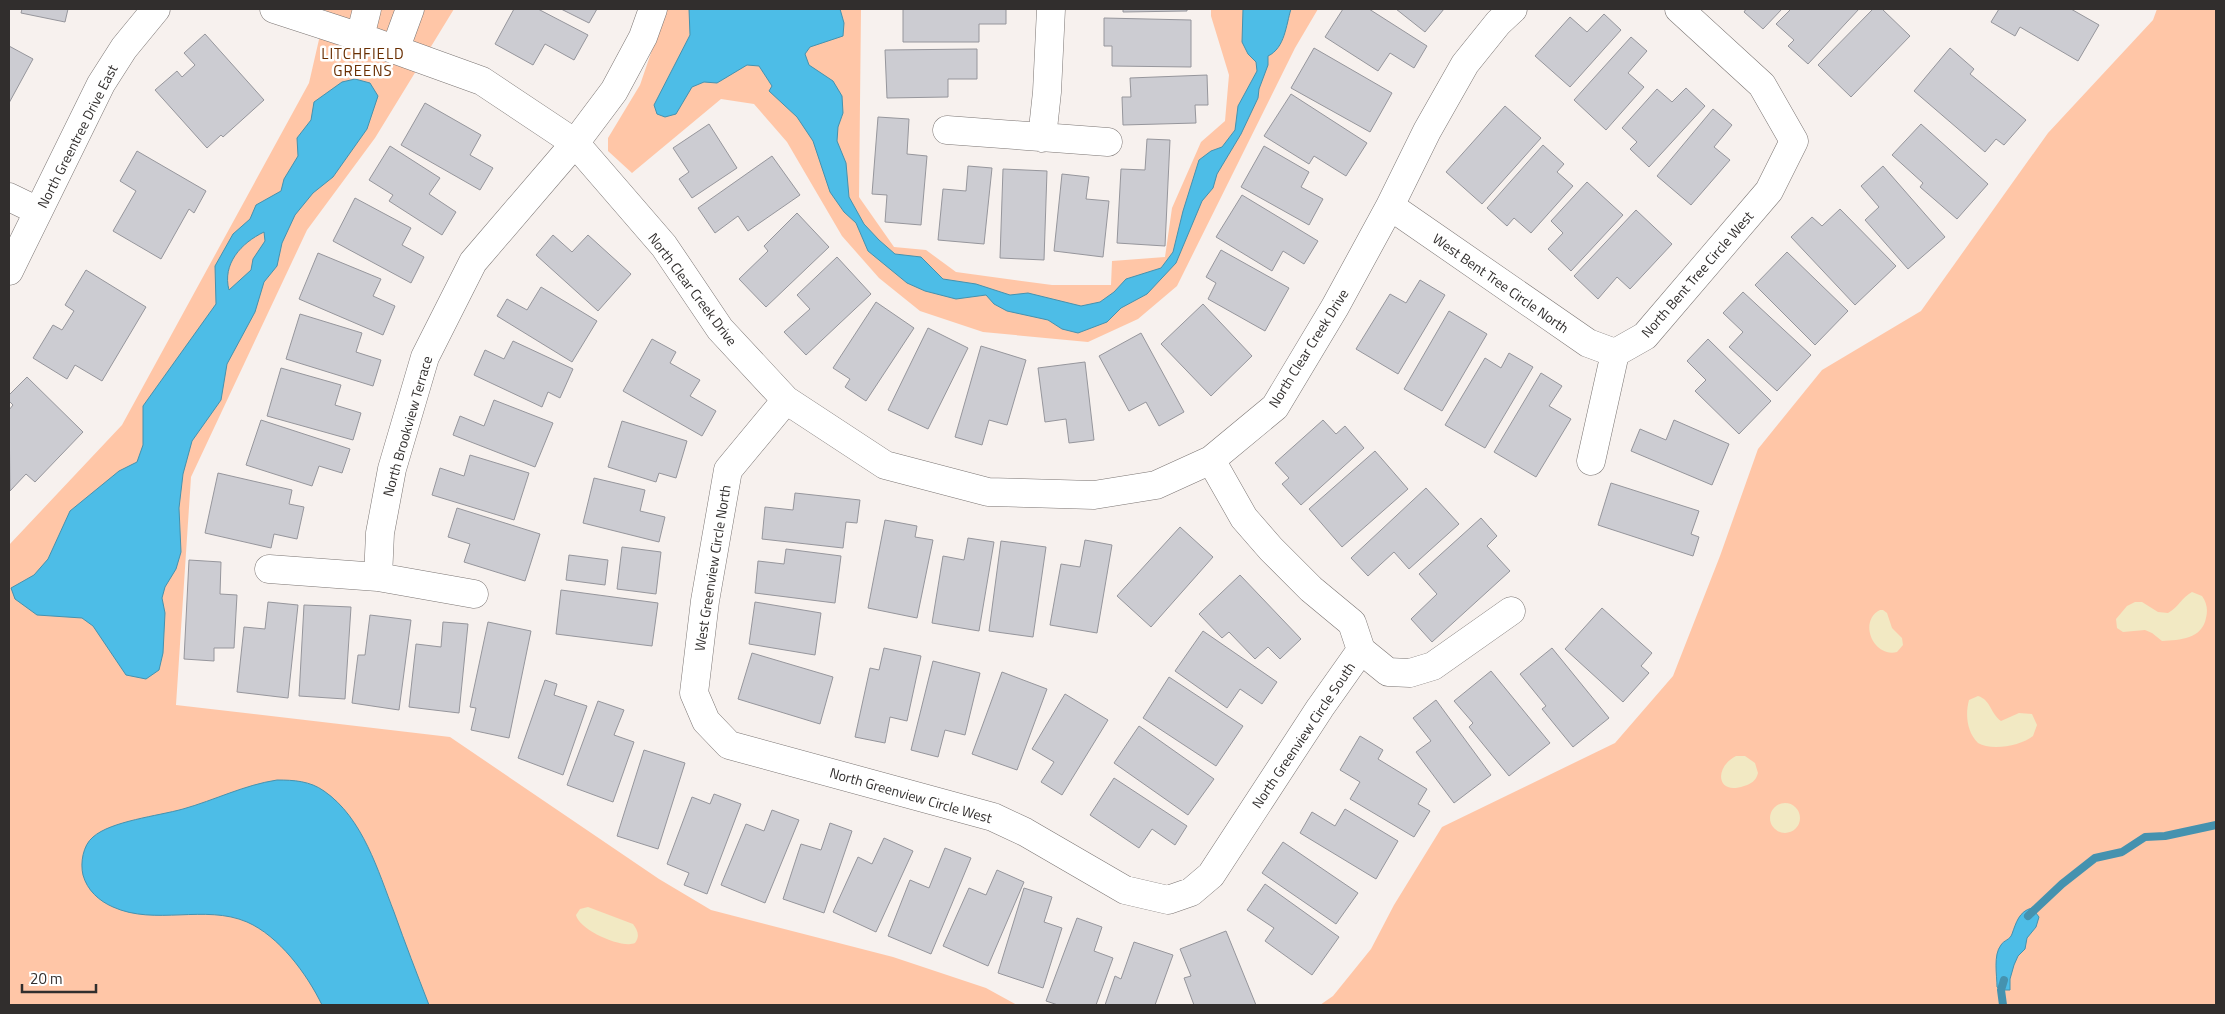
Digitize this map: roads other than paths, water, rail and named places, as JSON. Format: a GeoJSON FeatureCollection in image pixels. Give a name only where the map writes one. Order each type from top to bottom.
{"type":"FeatureCollection","features":[{"type":"Feature","properties":{"kind":"street","name":"North Greentree Drive East"},"geometry":{"type":"LineString","coordinates":[[9,271],[101,84],[124,48],[156,9]]}},
{"type":"Feature","properties":{"kind":"street","name":"North Clear Creek Drive"},"geometry":{"type":"LineString","coordinates":[[274,9],[360,36],[482,80],[575,143],[664,246],[720,329],[786,400],[885,465],[988,492],[1094,495],[1156,485],[1211,460],[1275,407],[1335,307],[1390,206],[1427,131],[1465,64],[1498,22],[1513,9]]}},
{"type":"Feature","properties":{"kind":"street"},"geometry":{"type":"LineString","coordinates":[[360,36],[367,9]]}},
{"type":"Feature","properties":{"kind":"street"},"geometry":{"type":"LineString","coordinates":[[396,50],[410,9]]}},
{"type":"Feature","properties":{"kind":"street","name":"North Brookview Terrace"},"geometry":{"type":"LineString","coordinates":[[378,576],[380,533],[392,469],[425,356],[473,262],[575,143],[614,91],[643,38],[653,9]]}},
{"type":"Feature","properties":{"kind":"street"},"geometry":{"type":"LineString","coordinates":[[1042,138],[1047,92],[1051,9]]}},
{"type":"Feature","properties":{"kind":"street","name":"North Bent Tree Circle West"},"geometry":{"type":"LineString","coordinates":[[1615,353],[1645,336],[1763,198],[1794,141],[1762,84],[1679,9]]}},
{"type":"Feature","properties":{"kind":"street"},"geometry":{"type":"LineString","coordinates":[[947,130],[1108,142]]}},
{"type":"Feature","properties":{"kind":"street"},"geometry":{"type":"LineString","coordinates":[[9,197],[38,211]]}},
{"type":"Feature","properties":{"kind":"street","name":"West Bent Tree Circle North"},"geometry":{"type":"LineString","coordinates":[[1390,206],[1588,343],[1615,353]]}},
{"type":"Feature","properties":{"kind":"street"},"geometry":{"type":"LineString","coordinates":[[1590,461],[1615,353]]}},
{"type":"Feature","properties":{"kind":"street","name":"West Greenview Circle North"},"geometry":{"type":"LineString","coordinates":[[729,745],[706,721],[694,693],[705,600],[728,470],[786,400]]}},
{"type":"Feature","properties":{"kind":"street"},"geometry":{"type":"LineString","coordinates":[[1211,460],[1244,518],[1271,549],[1311,589],[1352,623],[1360,650]]}},
{"type":"Feature","properties":{"kind":"street"},"geometry":{"type":"LineString","coordinates":[[269,569],[378,576],[474,594]]}},
{"type":"Feature","properties":{"kind":"street","name":"North Greenview Circle South"},"geometry":{"type":"LineString","coordinates":[[1168,900],[1190,892],[1211,875],[1360,650],[1388,672],[1410,673],[1433,666],[1511,611]]}},
{"type":"Feature","properties":{"kind":"street","name":"North Greenview Circle West"},"geometry":{"type":"LineString","coordinates":[[729,745],[993,817],[1026,832],[1125,890],[1168,900]]}},
{"type":"Feature","properties":{"kind":"water"},"geometry":{"type":"Polygon","coordinates":[[[689,9],[840,9],[844,23],[843,36],[810,47],[805,54],[809,65],[833,81],[842,96],[843,113],[838,127],[837,141],[846,163],[849,197],[864,224],[895,254],[921,257],[943,279],[976,284],[1010,295],[1028,293],[1081,306],[1100,302],[1114,292],[1126,279],[1161,268],[1173,252],[1183,211],[1199,160],[1211,151],[1222,147],[1235,130],[1238,106],[1257,71],[1256,62],[1248,54],[1242,42],[1243,9],[1291,9],[1281,42],[1278,48],[1268,56],[1268,65],[1259,89],[1258,98],[1241,134],[1217,174],[1213,188],[1202,201],[1176,263],[1147,294],[1121,308],[1107,322],[1078,333],[1062,329],[1048,320],[1007,311],[994,304],[986,295],[956,299],[925,291],[907,283],[868,251],[856,223],[844,212],[830,192],[813,141],[797,117],[769,91],[772,86],[759,66],[747,65],[717,83],[704,82],[692,87],[676,114],[665,117],[657,114],[654,105],[690,35],[689,9]]]}},
{"type":"Feature","properties":{"kind":"water"},"geometry":{"type":"Polygon","coordinates":[[[355,79],[370,83],[378,96],[367,129],[333,177],[313,193],[295,215],[282,243],[277,266],[264,282],[255,312],[227,364],[221,400],[192,441],[183,474],[179,508],[181,552],[176,569],[165,587],[162,598],[165,613],[163,653],[159,670],[146,679],[126,675],[93,626],[82,618],[37,615],[15,599],[11,588],[34,575],[48,559],[70,511],[119,471],[137,462],[143,445],[143,406],[216,304],[215,266],[233,234],[250,219],[256,205],[281,191],[284,179],[298,156],[297,138],[311,120],[314,102],[342,82],[355,79]],[[264,232],[248,242],[235,255],[228,272],[229,290],[251,270],[253,259],[265,241],[264,232]]]}},
{"type":"Feature","properties":{"kind":"water"},"geometry":{"type":"Polygon","coordinates":[[[277,780],[302,782],[324,791],[338,802],[359,830],[375,863],[429,1005],[322,1005],[291,957],[259,928],[231,917],[197,914],[146,915],[129,912],[103,902],[87,885],[82,870],[83,854],[90,840],[101,831],[123,823],[183,809],[253,785],[277,780]]]}},
{"type":"Feature","properties":{"kind":"water"},"geometry":{"type":"Polygon","coordinates":[[[2032,908],[2039,917],[2036,927],[2027,938],[2025,949],[2018,956],[2014,965],[2010,979],[2010,990],[2001,990],[1997,987],[1997,954],[2002,943],[2011,936],[2021,915],[2032,908]]]}},
{"type":"Feature","properties":{"kind":"waterway"},"geometry":{"type":"LineString","coordinates":[[2028,916],[2062,884],[2095,858],[2122,852],[2145,837],[2165,836],[2216,825]]}},
{"type":"Feature","properties":{"kind":"waterway"},"geometry":{"type":"LineString","coordinates":[[2003,1005],[2001,990],[2004,980]]}},
{"type":"Feature","properties":{"kind":"district","name":"LITCHFIELD GREENS"},"geometry":{"type":"Point","coordinates":[363,62]}}]}
